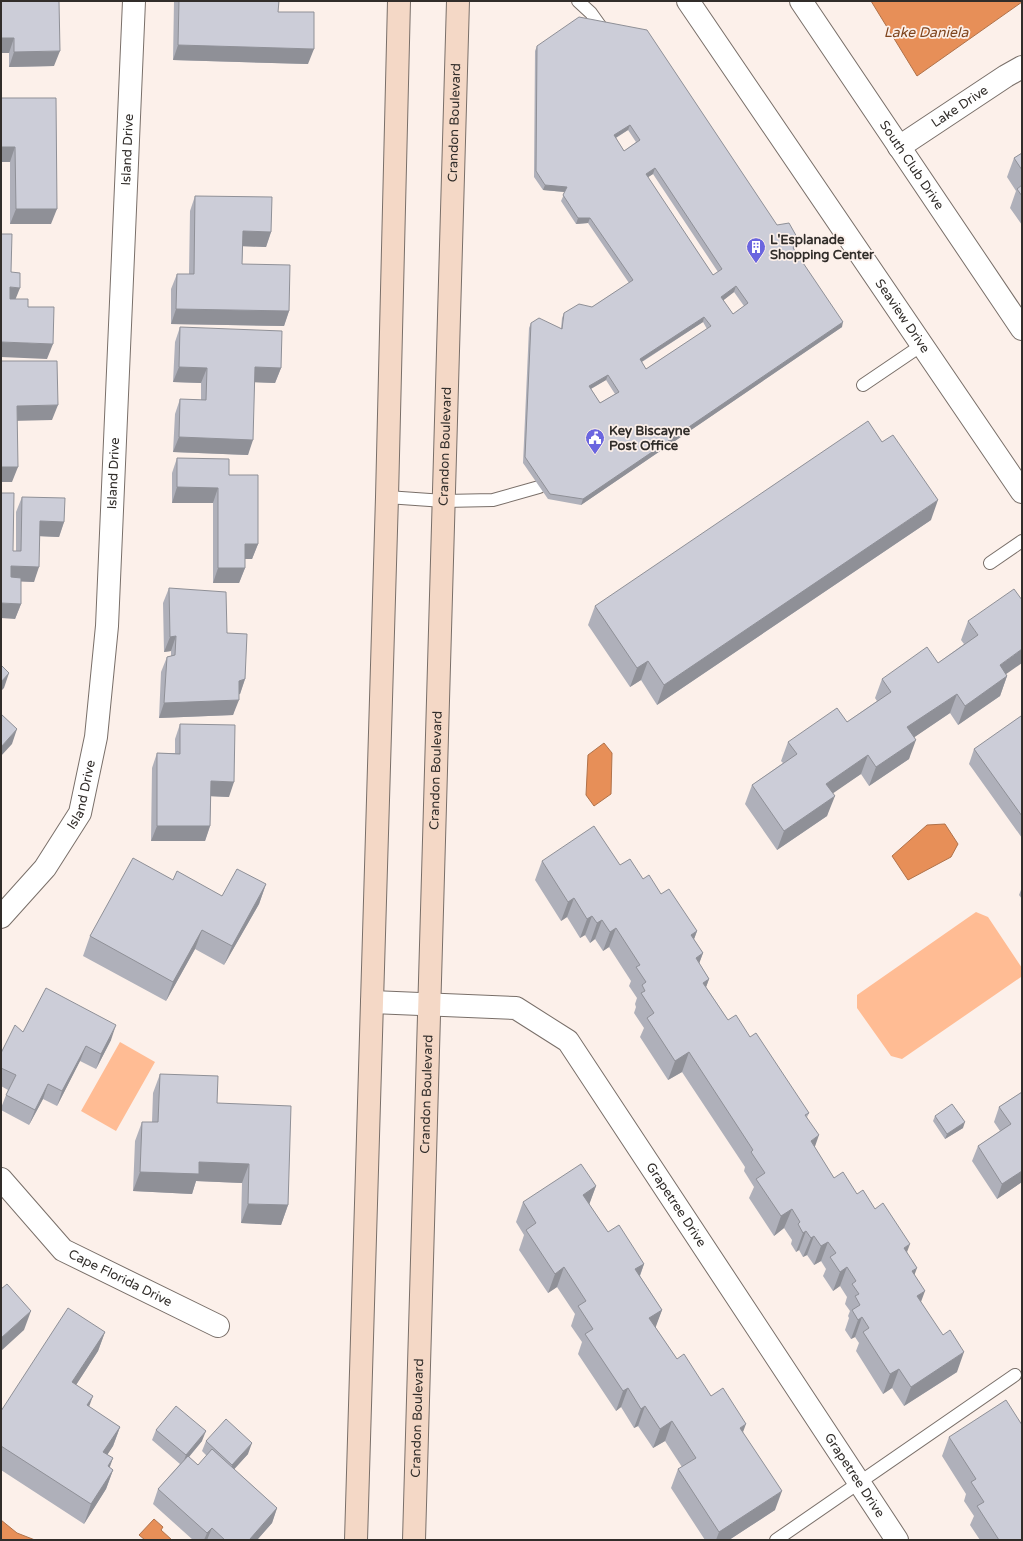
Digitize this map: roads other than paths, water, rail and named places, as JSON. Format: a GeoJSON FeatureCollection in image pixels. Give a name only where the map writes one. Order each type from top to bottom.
{"type":"FeatureCollection","features":[{"type":"Feature","properties":{"kind":"main road"},"geometry":{"type":"LineString","coordinates":[[356,1540],[387,497],[399,1]]}},
{"type":"Feature","properties":{"kind":"main road","name":"Crandon Boulevard"},"geometry":{"type":"LineString","coordinates":[[414,1540],[422,1320],[428,1004],[458,1]]}},
{"type":"Feature","properties":{"kind":"street","name":"Island Drive"},"geometry":{"type":"LineString","coordinates":[[1,917],[45,868],[80,813],[96,736],[107,626],[134,1]]}},
{"type":"Feature","properties":{"kind":"street","name":"Seaview Drive"},"geometry":{"type":"LineString","coordinates":[[688,1],[1022,492]]}},
{"type":"Feature","properties":{"kind":"street","name":"South Club Drive"},"geometry":{"type":"LineString","coordinates":[[801,1],[1022,329]]}},
{"type":"Feature","properties":{"kind":"street","name":"Lake Drive"},"geometry":{"type":"LineString","coordinates":[[899,147],[1022,67]]}},
{"type":"Feature","properties":{"kind":"street","name":"Grapetree Drive"},"geometry":{"type":"LineString","coordinates":[[372,1002],[516,1008],[568,1041],[897,1540]]}},
{"type":"Feature","properties":{"kind":"street","name":"Cape Florida Drive"},"geometry":{"type":"LineString","coordinates":[[1,1179],[64,1250],[218,1326]]}},
{"type":"Feature","properties":{"kind":"lane"},"geometry":{"type":"LineString","coordinates":[[578,1],[591,13],[601,27]]}},
{"type":"Feature","properties":{"kind":"lane"},"geometry":{"type":"LineString","coordinates":[[863,385],[922,345]]}},
{"type":"Feature","properties":{"kind":"lane"},"geometry":{"type":"LineString","coordinates":[[387,497],[444,501],[493,500],[539,486]]}},
{"type":"Feature","properties":{"kind":"lane"},"geometry":{"type":"LineString","coordinates":[[990,563],[1022,541]]}},
{"type":"Feature","properties":{"kind":"lane"},"geometry":{"type":"LineString","coordinates":[[776,1540],[859,1484],[1015,1374]]}},
{"type":"Feature","properties":{"kind":"water","name":"Lake Daniela"},"geometry":{"type":"Polygon","coordinates":[[[871,1],[1022,1],[1022,2],[917,76],[871,1]]]}},
{"type":"Feature","properties":{"kind":"water"},"geometry":{"type":"Polygon","coordinates":[[[604,743],[612,753],[611,794],[594,806],[586,795],[588,755],[604,743]]]}},
{"type":"Feature","properties":{"kind":"water"},"geometry":{"type":"Polygon","coordinates":[[[945,824],[958,844],[951,857],[908,880],[892,856],[927,825],[945,824]]]}},
{"type":"Feature","properties":{"kind":"water"},"geometry":{"type":"Polygon","coordinates":[[[154,1519],[163,1527],[161,1530],[172,1540],[145,1540],[139,1535],[154,1519]]]}},
{"type":"Feature","properties":{"kind":"water"},"geometry":{"type":"Polygon","coordinates":[[[1,1520],[17,1533],[35,1540],[1,1540],[1,1520]]]}},
{"type":"Feature","properties":{"kind":"place","name":"L'Esplanade Shopping Center"},"geometry":{"type":"Point","coordinates":[756,264]}},
{"type":"Feature","properties":{"kind":"place","name":"Key Biscayne Post Office"},"geometry":{"type":"Point","coordinates":[595,455]}}]}
